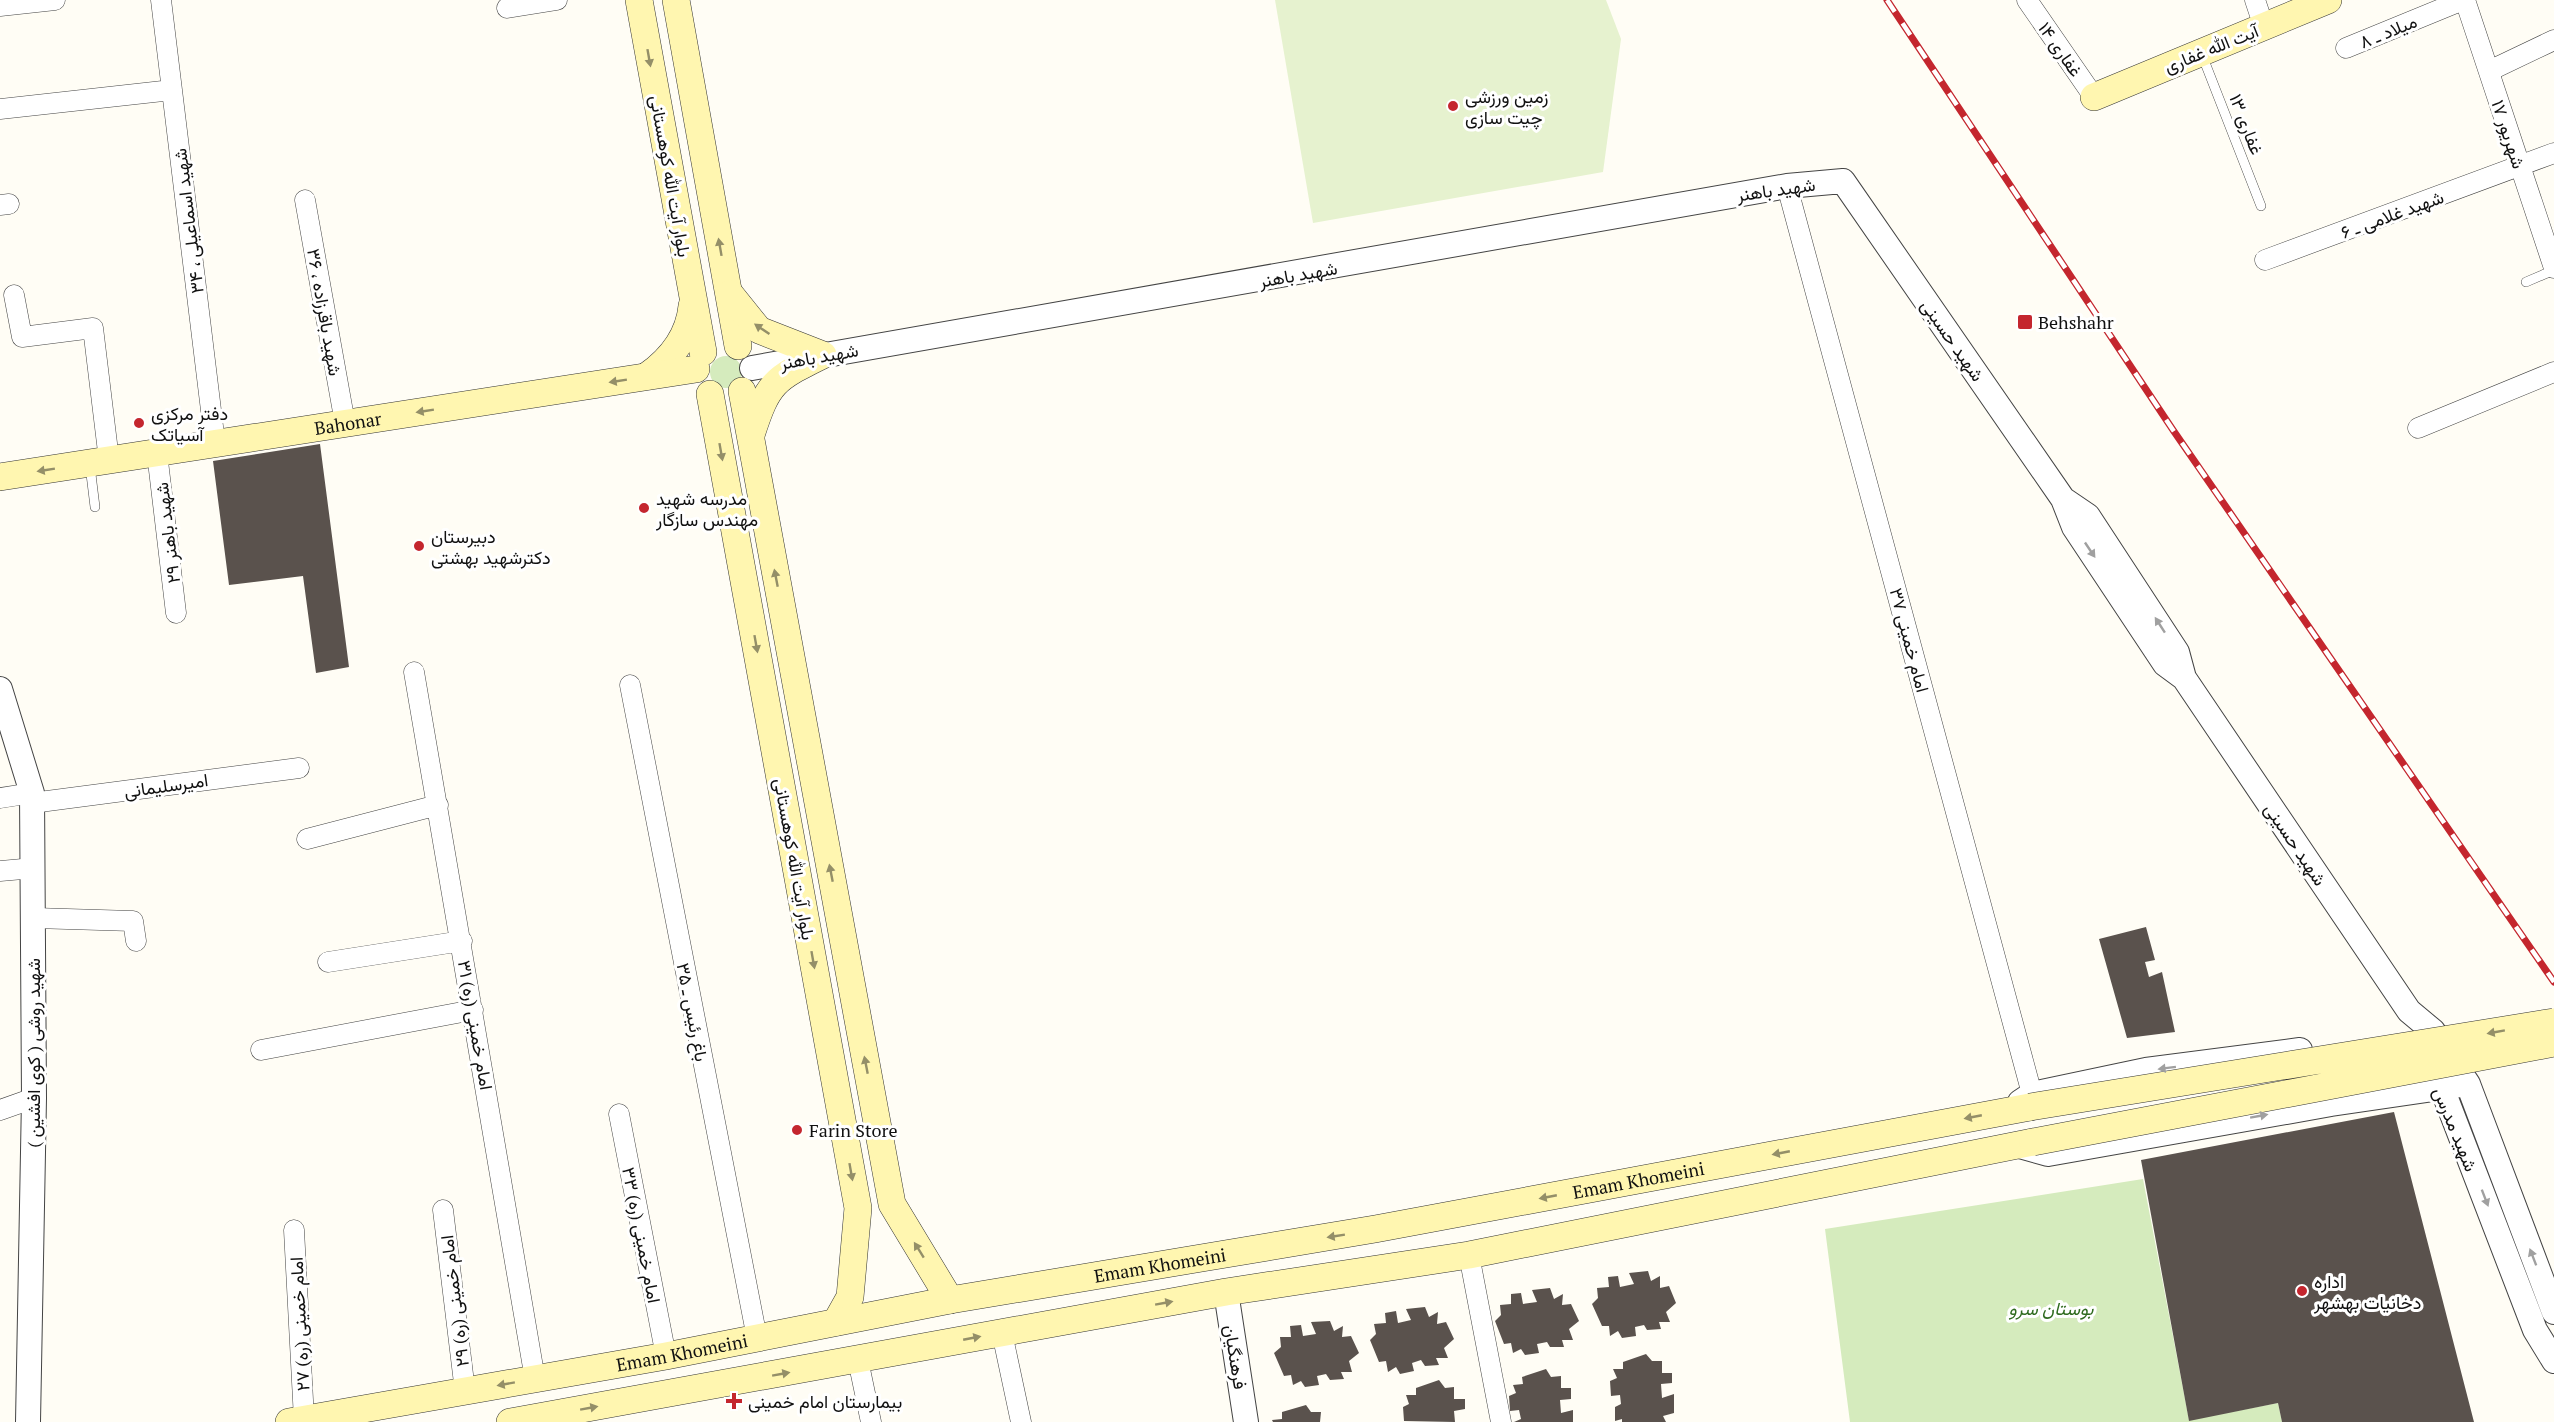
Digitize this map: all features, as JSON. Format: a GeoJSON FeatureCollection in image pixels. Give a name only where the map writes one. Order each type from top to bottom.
{"type":"FeatureCollection","features":[{"type":"Feature","properties":{"kind":"main road","name":"بلوار آیت الله کوهستانی"},"geometry":{"type":"LineString","coordinates":[[639,0],[693,296],[700,360]]}},
{"type":"Feature","properties":{"kind":"main road","name":"بلوار آیت الله کوهستانی"},"geometry":{"type":"LineString","coordinates":[[676,0],[744,368],[750,439],[892,1204],[950,1300]]}},
{"type":"Feature","properties":{"kind":"main road","name":"آیت الله غفاری"},"geometry":{"type":"LineString","coordinates":[[2094,97],[2328,0]]}},
{"type":"Feature","properties":{"kind":"main road"},"geometry":{"type":"LineString","coordinates":[[728,291],[759,330],[823,355]]}},
{"type":"Feature","properties":{"kind":"main road"},"geometry":{"type":"LineString","coordinates":[[647,376],[669,360],[684,338],[692,314],[693,296]]}},
{"type":"Feature","properties":{"kind":"main road"},"geometry":{"type":"LineString","coordinates":[[720,343],[744,368],[727,398],[710,394],[699,383],[700,360],[720,343]]}},
{"type":"Feature","properties":{"kind":"main road"},"geometry":{"type":"LineString","coordinates":[[750,439],[762,401],[772,384],[783,375],[823,355]]}},
{"type":"Feature","properties":{"kind":"main road","name":"Bahonar"},"geometry":{"type":"LineString","coordinates":[[0,477],[647,376],[700,360]]}},
{"type":"Feature","properties":{"kind":"main road","name":"بلوار آیت الله کوهستانی"},"geometry":{"type":"LineString","coordinates":[[710,394],[858,1208],[850,1297],[836,1322]]}},
{"type":"Feature","properties":{"kind":"main road","name":"Emam Khomeini"},"geometry":{"type":"LineString","coordinates":[[297,1421],[666,1356],[950,1300],[1375,1229],[2023,1104],[2554,1022]]}},
{"type":"Feature","properties":{"kind":"main road","name":"Emam Khomeini"},"geometry":{"type":"LineString","coordinates":[[510,1422],[1226,1292],[1468,1255],[2025,1144],[2554,1043]]}},
{"type":"Feature","properties":{"kind":"main road"},"geometry":{"type":"LineString","coordinates":[[858,1208],[865,1220],[877,1224],[889,1217],[892,1204]]}},
{"type":"Feature","properties":{"kind":"main road"},"geometry":{"type":"LineString","coordinates":[[1375,1229],[1381,1270]]}},
{"type":"Feature","properties":{"kind":"street"},"geometry":{"type":"LineString","coordinates":[[0,6],[55,0]]}},
{"type":"Feature","properties":{"kind":"street","name":"شهید اسماعیلی ، ۳۴"},"geometry":{"type":"LineString","coordinates":[[161,0],[215,443]]}},
{"type":"Feature","properties":{"kind":"street"},"geometry":{"type":"LineString","coordinates":[[507,8],[557,0]]}},
{"type":"Feature","properties":{"kind":"street","name":"غفاری ۱۴"},"geometry":{"type":"LineString","coordinates":[[2027,0],[2094,97]]}},
{"type":"Feature","properties":{"kind":"street"},"geometry":{"type":"LineString","coordinates":[[2255,0],[2264,27]]}},
{"type":"Feature","properties":{"kind":"street","name":"میلاد ـ ۸"},"geometry":{"type":"LineString","coordinates":[[2346,48],[2464,0]]}},
{"type":"Feature","properties":{"kind":"street","name":"۱۷ شهریور"},"geometry":{"type":"LineString","coordinates":[[2464,0],[2554,269]]}},
{"type":"Feature","properties":{"kind":"street"},"geometry":{"type":"LineString","coordinates":[[2488,71],[2554,40]]}},
{"type":"Feature","properties":{"kind":"street"},"geometry":{"type":"LineString","coordinates":[[0,109],[172,90]]}},
{"type":"Feature","properties":{"kind":"street","name":"شهید غلامی ـ ۶"},"geometry":{"type":"LineString","coordinates":[[2265,261],[2554,153]]}},
{"type":"Feature","properties":{"kind":"street","name":"شهید باهنر"},"geometry":{"type":"LineString","coordinates":[[744,368],[1787,186],[1843,181]]}},
{"type":"Feature","properties":{"kind":"street","name":"شهید حسینی"},"geometry":{"type":"LineString","coordinates":[[1843,181],[2063,499],[2088,516],[2177,652],[2184,678],[2409,1011]]}},
{"type":"Feature","properties":{"kind":"street","name":"امام خمینی ۳۷"},"geometry":{"type":"LineString","coordinates":[[1787,186],[2023,1104]]}},
{"type":"Feature","properties":{"kind":"street","name":"شهید باقرزاده ، ۳۶"},"geometry":{"type":"LineString","coordinates":[[305,200],[345,423]]}},
{"type":"Feature","properties":{"kind":"street"},"geometry":{"type":"LineString","coordinates":[[14,295],[22,337],[93,328],[99,462]]}},
{"type":"Feature","properties":{"kind":"street"},"geometry":{"type":"LineString","coordinates":[[2418,428],[2554,372]]}},
{"type":"Feature","properties":{"kind":"street","name":"شهید باهنر ۲۹"},"geometry":{"type":"LineString","coordinates":[[157,453],[177,613]]}},
{"type":"Feature","properties":{"kind":"street","name":"امام خمینی (ره) ۳۱"},"geometry":{"type":"LineString","coordinates":[[414,672],[462,941],[535,1379]]}},
{"type":"Feature","properties":{"kind":"street","name":"باغ رئیس ـ ۳۵"},"geometry":{"type":"LineString","coordinates":[[630,685],[757,1338]]}},
{"type":"Feature","properties":{"kind":"street","name":"شهید روشی ( کوی افشین )"},"geometry":{"type":"LineString","coordinates":[[0,689],[32,798],[34,1098],[28,1422]]}},
{"type":"Feature","properties":{"kind":"street","name":"امیرسلیمانی"},"geometry":{"type":"LineString","coordinates":[[0,798],[32,798],[299,768]]}},
{"type":"Feature","properties":{"kind":"street"},"geometry":{"type":"LineString","coordinates":[[307,840],[438,805]]}},
{"type":"Feature","properties":{"kind":"street"},"geometry":{"type":"LineString","coordinates":[[0,871],[34,868]]}},
{"type":"Feature","properties":{"kind":"street"},"geometry":{"type":"LineString","coordinates":[[34,918],[133,921],[136,941]]}},
{"type":"Feature","properties":{"kind":"street"},"geometry":{"type":"LineString","coordinates":[[328,963],[462,941]]}},
{"type":"Feature","properties":{"kind":"street"},"geometry":{"type":"LineString","coordinates":[[261,1050],[473,1010]]}},
{"type":"Feature","properties":{"kind":"street"},"geometry":{"type":"LineString","coordinates":[[2408,1035],[2409,1011]]}},
{"type":"Feature","properties":{"kind":"street","name":"شهید مدرس"},"geometry":{"type":"LineString","coordinates":[[2409,1011],[2433,1031],[2468,1084],[2554,1312]]}},
{"type":"Feature","properties":{"kind":"street"},"geometry":{"type":"LineString","coordinates":[[2023,1104],[2146,1070],[2433,1031]]}},
{"type":"Feature","properties":{"kind":"street","name":"شهید مدرس"},"geometry":{"type":"LineString","coordinates":[[2408,1035],[2442,1088],[2535,1330],[2554,1361]]}},
{"type":"Feature","properties":{"kind":"street"},"geometry":{"type":"LineString","coordinates":[[2349,1043],[2358,1100]]}},
{"type":"Feature","properties":{"kind":"street"},"geometry":{"type":"LineString","coordinates":[[2324,1047],[2331,1104]]}},
{"type":"Feature","properties":{"kind":"street"},"geometry":{"type":"LineString","coordinates":[[2025,1144],[2048,1154],[2331,1104],[2468,1084]]}},
{"type":"Feature","properties":{"kind":"street"},"geometry":{"type":"LineString","coordinates":[[0,1110],[34,1098]]}},
{"type":"Feature","properties":{"kind":"street","name":"امام خمینی (ره) ۳۳"},"geometry":{"type":"LineString","coordinates":[[619,1114],[666,1356]]}},
{"type":"Feature","properties":{"kind":"street","name":"امام خمینی (ره) ۲۹"},"geometry":{"type":"LineString","coordinates":[[443,1210],[465,1391]]}},
{"type":"Feature","properties":{"kind":"street","name":"امام خمینی (ره) ۲۷"},"geometry":{"type":"LineString","coordinates":[[294,1230],[297,1421]]}},
{"type":"Feature","properties":{"kind":"street"},"geometry":{"type":"LineString","coordinates":[[1468,1255],[1501,1422]]}},
{"type":"Feature","properties":{"kind":"street","name":"فرهنگیان"},"geometry":{"type":"LineString","coordinates":[[1226,1292],[1246,1422]]}},
{"type":"Feature","properties":{"kind":"street"},"geometry":{"type":"LineString","coordinates":[[1002,1333],[1021,1422]]}},
{"type":"Feature","properties":{"kind":"street"},"geometry":{"type":"LineString","coordinates":[[858,1360],[871,1422]]}},
{"type":"Feature","properties":{"kind":"lane","name":"غفاری ۱۳"},"geometry":{"type":"LineString","coordinates":[[2201,53],[2261,206]]}},
{"type":"Feature","properties":{"kind":"lane"},"geometry":{"type":"LineString","coordinates":[[2526,282],[2554,269]]}},
{"type":"Feature","properties":{"kind":"lane"},"geometry":{"type":"LineString","coordinates":[[95,507],[99,462]]}},
{"type":"Feature","properties":{"kind":"green space","name":"زمین ورزشی چیت سازی"},"geometry":{"type":"Polygon","coordinates":[[[1275,0],[1606,0],[1621,39],[1603,172],[1313,223],[1275,0]]]}},
{"type":"Feature","properties":{"kind":"green space"},"geometry":{"type":"Polygon","coordinates":[[[726,356],[737,361],[742,372],[737,383],[726,388],[715,383],[710,372],[715,361],[726,356]]]}},
{"type":"Feature","properties":{"kind":"green space","name":"بوستان سرو"},"geometry":{"type":"Polygon","coordinates":[[[2143,1179],[2189,1420],[2278,1403],[2282,1422],[1850,1422],[1825,1229],[2143,1179]]]}},
{"type":"Feature","properties":{"kind":"building"},"geometry":{"type":"Polygon","coordinates":[[[320,444],[349,667],[316,673],[303,576],[229,585],[213,461],[320,444]]]}},
{"type":"Feature","properties":{"kind":"building"},"geometry":{"type":"Polygon","coordinates":[[[2146,927],[2155,960],[2145,962],[2149,977],[2162,972],[2175,1032],[2127,1038],[2099,939],[2146,927]]]}},
{"type":"Feature","properties":{"kind":"building","name":"اداره دخانیات بهشهر"},"geometry":{"type":"Polygon","coordinates":[[[2394,1112],[2474,1422],[2282,1422],[2278,1403],[2189,1421],[2141,1160],[2394,1112]]]}},
{"type":"Feature","properties":{"kind":"building"},"geometry":{"type":"Polygon","coordinates":[[[1648,1271],[1651,1281],[1660,1276],[1660,1288],[1669,1286],[1676,1303],[1666,1312],[1670,1322],[1659,1322],[1661,1329],[1647,1330],[1644,1325],[1635,1327],[1636,1336],[1622,1338],[1618,1331],[1610,1336],[1609,1326],[1602,1326],[1592,1304],[1598,1298],[1597,1288],[1609,1287],[1608,1277],[1618,1276],[1620,1287],[1634,1284],[1629,1273],[1648,1271]]]}},
{"type":"Feature","properties":{"kind":"building"},"geometry":{"type":"Polygon","coordinates":[[[1550,1288],[1554,1299],[1563,1294],[1562,1305],[1571,1304],[1579,1321],[1569,1329],[1573,1340],[1562,1340],[1564,1347],[1550,1347],[1547,1342],[1537,1344],[1539,1353],[1525,1355],[1521,1349],[1513,1353],[1511,1343],[1504,1344],[1495,1321],[1501,1315],[1500,1305],[1511,1304],[1511,1294],[1521,1293],[1523,1304],[1537,1302],[1532,1290],[1550,1288]]]}},
{"type":"Feature","properties":{"kind":"building"},"geometry":{"type":"Polygon","coordinates":[[[1425,1307],[1429,1317],[1438,1312],[1437,1324],[1446,1322],[1454,1339],[1444,1348],[1448,1358],[1436,1358],[1439,1365],[1425,1366],[1421,1360],[1412,1363],[1414,1371],[1400,1374],[1396,1367],[1388,1372],[1386,1361],[1379,1362],[1370,1340],[1376,1334],[1374,1324],[1386,1323],[1385,1313],[1396,1311],[1398,1323],[1411,1320],[1406,1309],[1425,1307]]]}},
{"type":"Feature","properties":{"kind":"building"},"geometry":{"type":"Polygon","coordinates":[[[1330,1321],[1334,1331],[1343,1326],[1342,1337],[1351,1336],[1359,1353],[1349,1361],[1352,1372],[1341,1372],[1344,1379],[1330,1380],[1326,1374],[1317,1376],[1319,1385],[1305,1387],[1301,1381],[1293,1385],[1291,1375],[1284,1376],[1274,1353],[1281,1347],[1280,1337],[1291,1337],[1290,1326],[1301,1325],[1303,1336],[1316,1334],[1311,1322],[1330,1321]]]}},
{"type":"Feature","properties":{"kind":"building"},"geometry":{"type":"Polygon","coordinates":[[[1646,1354],[1652,1361],[1662,1361],[1662,1373],[1672,1373],[1672,1383],[1661,1384],[1662,1398],[1674,1394],[1674,1413],[1663,1416],[1666,1422],[1622,1422],[1622,1419],[1615,1421],[1615,1407],[1621,1404],[1620,1395],[1611,1396],[1610,1381],[1617,1378],[1613,1369],[1623,1369],[1623,1362],[1646,1354]]]}},
{"type":"Feature","properties":{"kind":"building"},"geometry":{"type":"Polygon","coordinates":[[[1546,1369],[1551,1377],[1561,1376],[1561,1388],[1571,1388],[1571,1399],[1560,1400],[1561,1413],[1573,1410],[1573,1422],[1514,1422],[1521,1419],[1519,1410],[1510,1411],[1509,1396],[1516,1393],[1513,1385],[1523,1384],[1522,1377],[1546,1369]]]}},
{"type":"Feature","properties":{"kind":"building"},"geometry":{"type":"Polygon","coordinates":[[[1439,1380],[1445,1388],[1454,1387],[1454,1399],[1465,1399],[1465,1409],[1454,1411],[1455,1422],[1404,1421],[1403,1407],[1409,1404],[1406,1395],[1416,1395],[1416,1388],[1439,1380]]]}},
{"type":"Feature","properties":{"kind":"building"},"geometry":{"type":"Polygon","coordinates":[[[1306,1405],[1311,1412],[1321,1412],[1320,1422],[1273,1422],[1272,1420],[1282,1419],[1282,1412],[1306,1405]]]}},
{"type":"Feature","properties":{"kind":"railway"},"geometry":{"type":"LineString","coordinates":[[1887,0],[2173,430],[2554,982]]}},
{"type":"Feature","properties":{"kind":"place","name":"زمین ورزشی چیت سازی"},"geometry":{"type":"Point","coordinates":[1453,106]}},
{"type":"Feature","properties":{"kind":"place","name":"Behshahr"},"geometry":{"type":"Point","coordinates":[2025,322]}},
{"type":"Feature","properties":{"kind":"place","name":"دفتر مرکزی آسیاتک"},"geometry":{"type":"Point","coordinates":[139,423]}},
{"type":"Feature","properties":{"kind":"place","name":"مدرسه شهید مهندس سازگار"},"geometry":{"type":"Point","coordinates":[644,508]}},
{"type":"Feature","properties":{"kind":"place","name":"دبیرستان دکترشهید بهشتی"},"geometry":{"type":"Point","coordinates":[419,546]}},
{"type":"Feature","properties":{"kind":"place","name":"Farin Store"},"geometry":{"type":"Point","coordinates":[797,1130]}},
{"type":"Feature","properties":{"kind":"place","name":"اداره دخانیات بهشهر"},"geometry":{"type":"Point","coordinates":[2302,1291]}},
{"type":"Feature","properties":{"kind":"place","name":"بیمارستان امام خمینی"},"geometry":{"type":"Point","coordinates":[734,1401]}}]}
